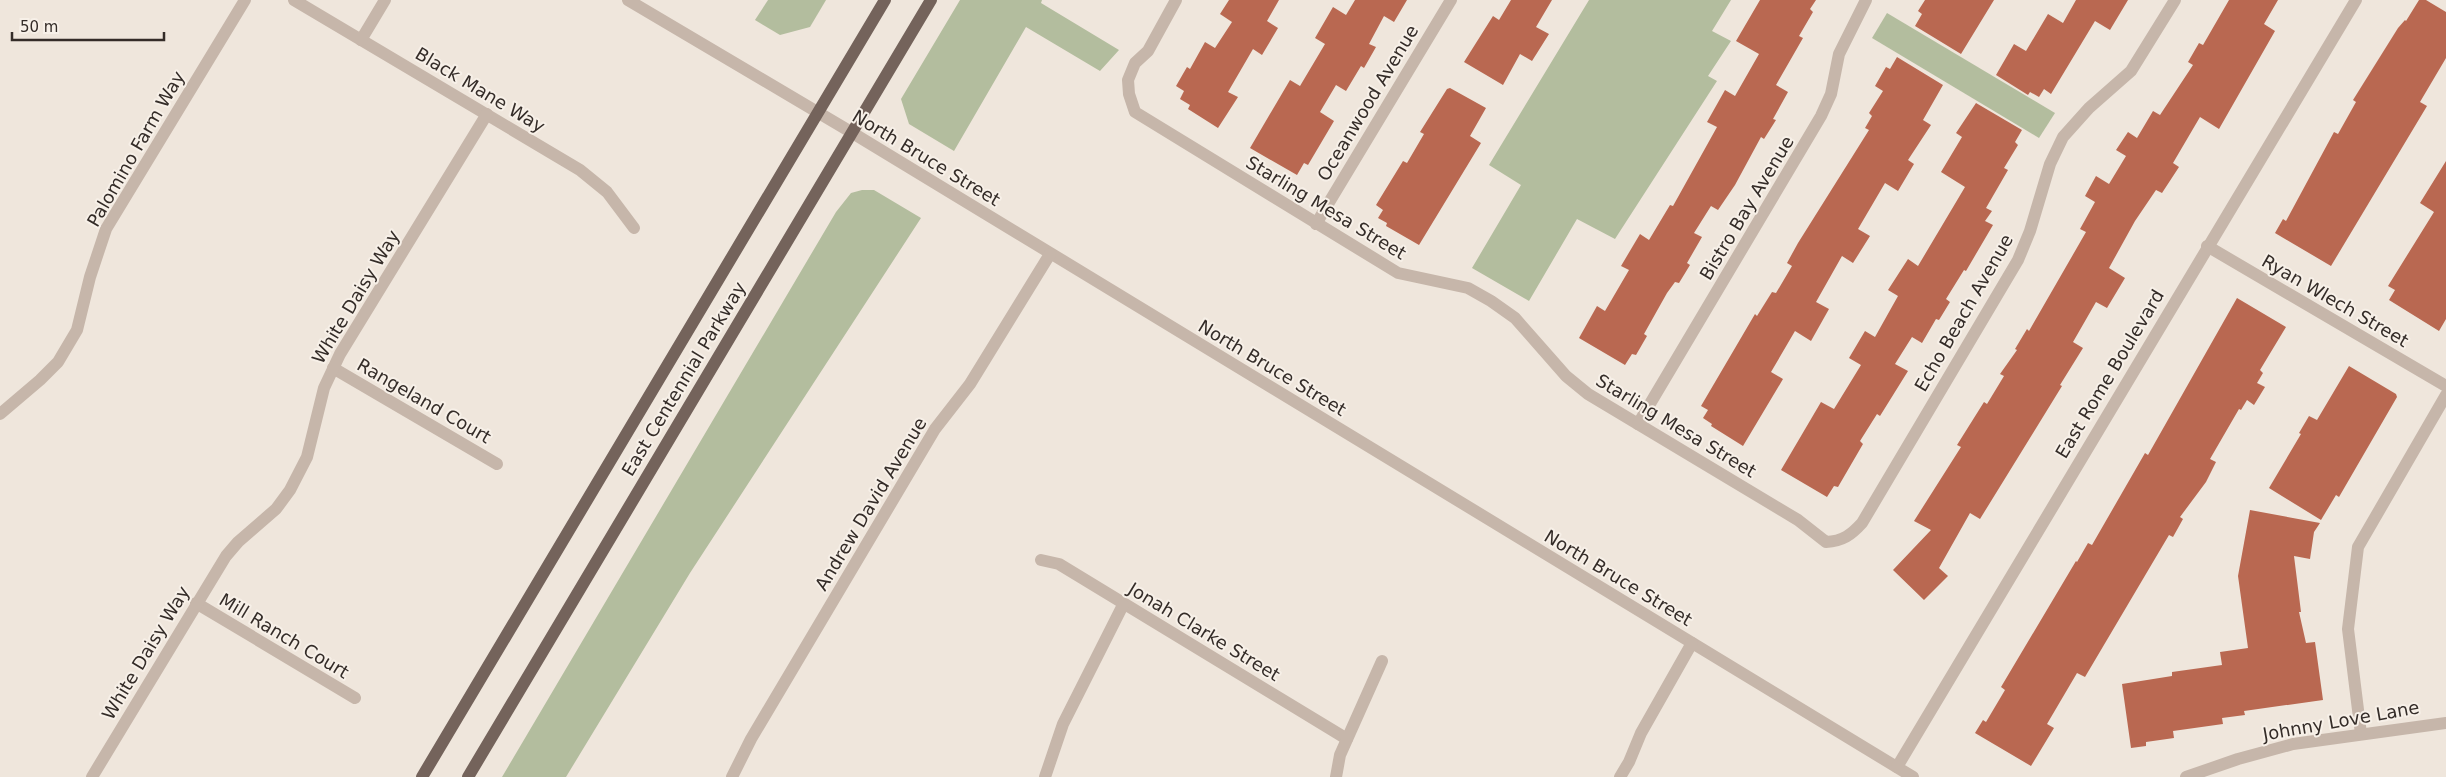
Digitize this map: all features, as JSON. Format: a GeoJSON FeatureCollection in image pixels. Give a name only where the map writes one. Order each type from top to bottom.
{"type":"FeatureCollection","features":[{"type":"Feature","properties":{"kind":"main road","name":"East Centennial Parkway"},"geometry":{"type":"LineString","coordinates":[[422,777],[885,0]]}},
{"type":"Feature","properties":{"kind":"main road","name":"East Centennial Parkway"},"geometry":{"type":"LineString","coordinates":[[468,777],[931,0]]}},
{"type":"Feature","properties":{"kind":"street","name":"Palomino Farm Way"},"geometry":{"type":"LineString","coordinates":[[0,414],[58,362],[77,330],[90,276],[106,229],[245,0]]}},
{"type":"Feature","properties":{"kind":"street","name":"Black Mane Way"},"geometry":{"type":"LineString","coordinates":[[294,0],[595,180],[617,203],[634,228]]}},
{"type":"Feature","properties":{"kind":"street"},"geometry":{"type":"LineString","coordinates":[[361,40],[385,0]]}},
{"type":"Feature","properties":{"kind":"street","name":"North Bruce Street"},"geometry":{"type":"LineString","coordinates":[[628,0],[818,112],[1897,767]]}},
{"type":"Feature","properties":{"kind":"street","name":"Starling Mesa Street"},"geometry":{"type":"LineString","coordinates":[[1176,0],[1148,50],[1135,63],[1128,80],[1128,94],[1135,112],[1398,273],[1468,288],[1491,301],[1515,318],[1566,376],[1580,388],[1798,520],[1826,542],[1838,542]]}},
{"type":"Feature","properties":{"kind":"street","name":"Oceanwood Avenue"},"geometry":{"type":"LineString","coordinates":[[1316,224],[1451,0]]}},
{"type":"Feature","properties":{"kind":"street","name":"Bistro Bay Avenue"},"geometry":{"type":"LineString","coordinates":[[1638,424],[1821,116],[1831,94],[1838,54],[1866,0]]}},
{"type":"Feature","properties":{"kind":"street","name":"Echo Beach Avenue"},"geometry":{"type":"LineString","coordinates":[[1838,542],[1851,535],[1862,523],[2018,260],[2030,231],[2050,164],[2063,137],[2089,108],[2131,72],[2175,0]]}},
{"type":"Feature","properties":{"kind":"street","name":"East Rome Boulevard"},"geometry":{"type":"LineString","coordinates":[[1897,767],[2207,246],[2356,0]]}},
{"type":"Feature","properties":{"kind":"street","name":"White Daisy Way"},"geometry":{"type":"LineString","coordinates":[[92,777],[226,556],[238,542],[276,509],[290,490],[307,457],[318,420],[324,388],[333,368],[487,114]]}},
{"type":"Feature","properties":{"kind":"street","name":"Ryan Wlech Street"},"geometry":{"type":"LineString","coordinates":[[2207,246],[2446,386]]}},
{"type":"Feature","properties":{"kind":"street","name":"Andrew David Avenue"},"geometry":{"type":"LineString","coordinates":[[732,777],[751,739],[935,429],[970,384],[1050,254]]}},
{"type":"Feature","properties":{"kind":"street","name":"Rangeland Court"},"geometry":{"type":"LineString","coordinates":[[333,368],[497,464]]}},
{"type":"Feature","properties":{"kind":"street"},"geometry":{"type":"LineString","coordinates":[[2361,734],[2348,629],[2358,547],[2446,395]]}},
{"type":"Feature","properties":{"kind":"street","name":"Jonah Clarke Street"},"geometry":{"type":"LineString","coordinates":[[1041,560],[1059,564],[1347,738]]}},
{"type":"Feature","properties":{"kind":"street","name":"Mill Ranch Court"},"geometry":{"type":"LineString","coordinates":[[196,603],[355,698]]}},
{"type":"Feature","properties":{"kind":"street"},"geometry":{"type":"LineString","coordinates":[[1045,777],[1064,724],[1124,604]]}},
{"type":"Feature","properties":{"kind":"street"},"geometry":{"type":"LineString","coordinates":[[1620,777],[1629,762],[1641,733],[1692,643]]}},
{"type":"Feature","properties":{"kind":"street"},"geometry":{"type":"LineString","coordinates":[[1336,777],[1340,755],[1382,662]]}},
{"type":"Feature","properties":{"kind":"street","name":"Johnny Love Lane"},"geometry":{"type":"LineString","coordinates":[[2186,777],[2238,759],[2293,744],[2446,722]]}},
{"type":"Feature","properties":{"kind":"street"},"geometry":{"type":"LineString","coordinates":[[1897,767],[1913,777]]}},
{"type":"Feature","properties":{"kind":"green space"},"geometry":{"type":"Polygon","coordinates":[[[768,0],[826,0],[810,27],[780,35],[755,20],[768,0]]]}},
{"type":"Feature","properties":{"kind":"green space"},"geometry":{"type":"Polygon","coordinates":[[[960,0],[1042,0],[1041,3],[1119,50],[1100,71],[1026,27],[954,151],[909,124],[901,99],[960,0]]]}},
{"type":"Feature","properties":{"kind":"green space"},"geometry":{"type":"Polygon","coordinates":[[[1589,0],[1731,0],[1712,31],[1731,41],[1708,76],[1717,81],[1615,239],[1577,219],[1529,301],[1472,268],[1521,185],[1489,165],[1589,0]]]}},
{"type":"Feature","properties":{"kind":"green space"},"geometry":{"type":"Polygon","coordinates":[[[1887,13],[2055,113],[2039,138],[1872,38],[1887,13]]]}},
{"type":"Feature","properties":{"kind":"green space"},"geometry":{"type":"Polygon","coordinates":[[[862,190],[874,190],[921,218],[690,573],[566,777],[502,777],[836,212],[851,193],[862,190]]]}},
{"type":"Feature","properties":{"kind":"building"},"geometry":{"type":"Polygon","coordinates":[[[1229,0],[1279,0],[1267,21],[1278,28],[1262,55],[1253,49],[1228,92],[1238,97],[1218,128],[1188,109],[1190,105],[1180,99],[1184,91],[1176,86],[1187,67],[1190,69],[1205,42],[1215,48],[1232,22],[1220,14],[1229,0]]]}},
{"type":"Feature","properties":{"kind":"building"},"geometry":{"type":"Polygon","coordinates":[[[1355,0],[1407,0],[1394,22],[1384,16],[1369,44],[1376,47],[1364,68],[1361,66],[1346,91],[1336,85],[1320,112],[1334,121],[1308,165],[1304,163],[1297,175],[1250,148],[1290,80],[1300,86],[1325,44],[1315,38],[1333,7],[1346,15],[1355,0]]]}},
{"type":"Feature","properties":{"kind":"building"},"geometry":{"type":"Polygon","coordinates":[[[1511,0],[1552,0],[1536,27],[1549,34],[1532,61],[1520,54],[1503,85],[1464,62],[1493,16],[1499,20],[1511,0]]]}},
{"type":"Feature","properties":{"kind":"building"},"geometry":{"type":"Polygon","coordinates":[[[1760,0],[1816,0],[1810,9],[1813,12],[1799,36],[1803,38],[1776,85],[1788,92],[1773,119],[1776,120],[1764,139],[1761,137],[1735,185],[1718,210],[1711,206],[1694,233],[1702,237],[1687,263],[1690,265],[1679,283],[1675,282],[1667,293],[1644,334],[1647,336],[1636,355],[1632,354],[1625,365],[1579,338],[1597,306],[1605,311],[1629,270],[1621,266],[1640,234],[1649,240],[1670,205],[1673,206],[1717,127],[1707,122],[1725,90],[1735,96],[1759,54],[1736,41],[1760,0]]]}},
{"type":"Feature","properties":{"kind":"building"},"geometry":{"type":"Polygon","coordinates":[[[1925,0],[1994,0],[1961,54],[1915,26],[1922,14],[1918,11],[1925,0]]]}},
{"type":"Feature","properties":{"kind":"building"},"geometry":{"type":"Polygon","coordinates":[[[2076,0],[2128,0],[2110,30],[2095,21],[2051,94],[2044,89],[2039,97],[2030,92],[2028,95],[1996,75],[2014,44],[2026,51],[2048,14],[2063,23],[2076,0]]]}},
{"type":"Feature","properties":{"kind":"building"},"geometry":{"type":"Polygon","coordinates":[[[2229,0],[2278,0],[2264,24],[2275,31],[2219,129],[2200,117],[2173,163],[2179,167],[2162,193],[2156,190],[2135,221],[2109,268],[2125,278],[2107,308],[2096,302],[2073,342],[2083,348],[2060,385],[2062,386],[1980,519],[1970,513],[1939,568],[1948,576],[1924,600],[1893,570],[1931,530],[1914,521],[1961,447],[1957,445],[1984,402],[1987,404],[2004,376],[2000,374],[2017,350],[2015,349],[2027,329],[2029,331],[2086,232],[2080,229],[2095,202],[2085,196],[2096,176],[2109,184],[2126,156],[2116,150],[2128,132],[2137,138],[2153,111],[2160,115],[2193,65],[2188,62],[2199,43],[2203,45],[2229,0]]]}},
{"type":"Feature","properties":{"kind":"building"},"geometry":{"type":"Polygon","coordinates":[[[2419,0],[2426,0],[2446,12],[2446,58],[2420,102],[2427,106],[2331,266],[2275,233],[2283,219],[2286,221],[2334,132],[2338,134],[2356,102],[2353,100],[2398,28],[2406,21],[2419,0]]]}},
{"type":"Feature","properties":{"kind":"building"},"geometry":{"type":"Polygon","coordinates":[[[1897,57],[1943,85],[1923,120],[1931,125],[1908,160],[1914,164],[1898,191],[1885,183],[1858,229],[1870,236],[1853,263],[1842,256],[1816,302],[1829,309],[1811,341],[1795,331],[1771,372],[1783,379],[1743,446],[1711,426],[1712,424],[1703,418],[1708,410],[1701,406],[1755,314],[1757,316],[1772,292],[1776,293],[1792,266],[1787,263],[1798,243],[1869,130],[1865,128],[1872,116],[1869,113],[1883,91],[1875,86],[1886,67],[1890,69],[1897,57]]]}},
{"type":"Feature","properties":{"kind":"building"},"geometry":{"type":"Polygon","coordinates":[[[1450,88],[1486,108],[1470,136],[1481,143],[1419,245],[1386,226],[1387,223],[1378,218],[1383,210],[1376,205],[1403,161],[1407,163],[1424,134],[1420,132],[1447,89],[1450,88]]]}},
{"type":"Feature","properties":{"kind":"building"},"geometry":{"type":"Polygon","coordinates":[[[1976,103],[2022,130],[2015,142],[2018,145],[2004,168],[2008,170],[1986,208],[1992,211],[1985,221],[1993,225],[1966,271],[1964,270],[1946,299],[1950,302],[1939,320],[1936,319],[1922,343],[1912,337],[1895,364],[1908,371],[1880,416],[1877,414],[1860,441],[1863,444],[1838,487],[1834,486],[1827,497],[1781,470],[1821,402],[1834,409],[1861,365],[1849,358],[1865,331],[1875,337],[1898,296],[1888,290],[1908,259],[1918,266],[1965,187],[1941,172],[1962,137],[1956,133],[1976,103]]]}},
{"type":"Feature","properties":{"kind":"building"},"geometry":{"type":"Polygon","coordinates":[[[2446,161],[2446,319],[2439,331],[2389,300],[2395,290],[2388,286],[2434,212],[2420,203],[2446,161]]]}},
{"type":"Feature","properties":{"kind":"building"},"geometry":{"type":"Polygon","coordinates":[[[2237,298],[2286,327],[2260,370],[2263,373],[2257,383],[2265,387],[2254,405],[2247,400],[2241,410],[2239,409],[2210,459],[2216,462],[2206,482],[2180,517],[2183,519],[2173,537],[2169,535],[2085,677],[2077,673],[2047,724],[2054,728],[2031,766],[1975,733],[1983,720],[1986,722],[2005,690],[2001,687],[2076,561],[2088,543],[2092,545],[2145,453],[2148,455],[2237,298]]]}},
{"type":"Feature","properties":{"kind":"building"},"geometry":{"type":"Polygon","coordinates":[[[2349,366],[2396,394],[2397,397],[2339,497],[2336,495],[2321,520],[2269,488],[2301,434],[2299,433],[2309,416],[2317,420],[2349,366]]]}},
{"type":"Feature","properties":{"kind":"building"},"geometry":{"type":"Polygon","coordinates":[[[2250,510],[2320,523],[2314,532],[2310,559],[2294,556],[2301,612],[2299,612],[2306,643],[2315,642],[2323,700],[2244,711],[2245,715],[2222,718],[2223,724],[2173,731],[2174,738],[2146,742],[2146,746],[2131,748],[2122,684],[2172,676],[2172,672],[2222,665],[2220,652],[2248,648],[2238,576],[2250,510]]]}}]}
